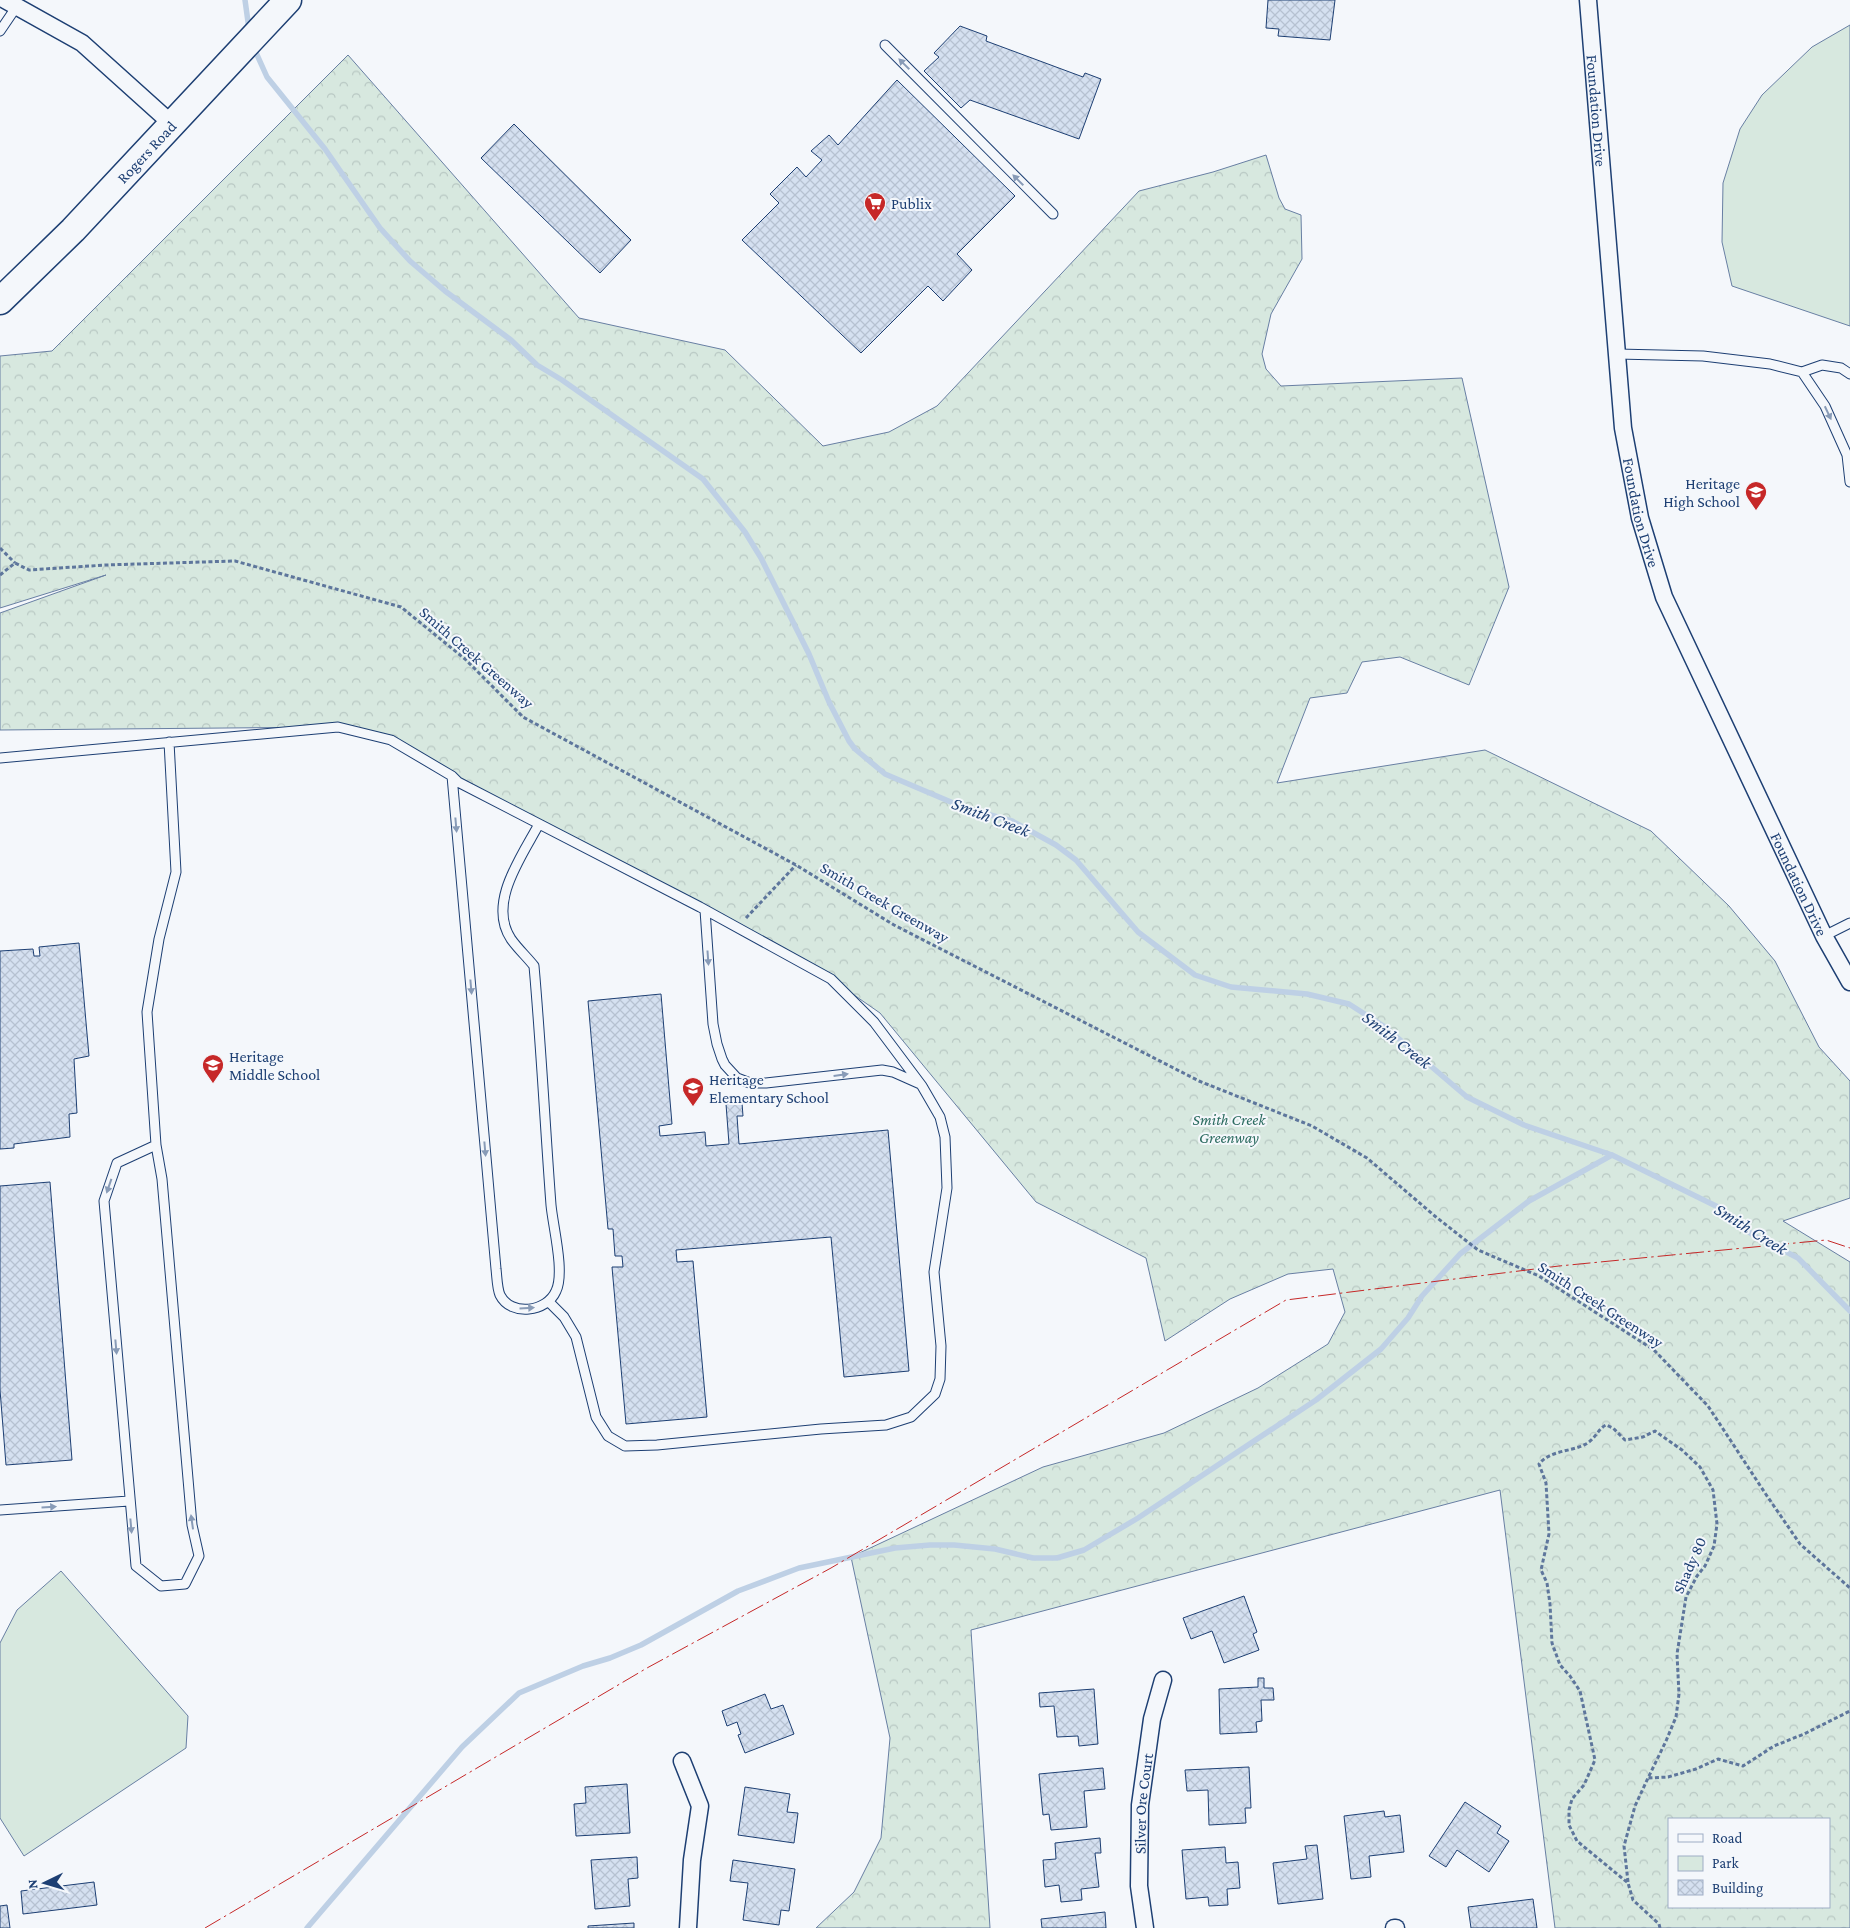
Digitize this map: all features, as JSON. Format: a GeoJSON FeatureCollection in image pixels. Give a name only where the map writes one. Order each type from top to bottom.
{"type":"FeatureCollection","features":[{"type":"Feature","properties":{"kind":"main road","name":"Rogers Road"},"geometry":{"type":"LineString","coordinates":[[0,301],[73,230],[288,0]]}},
{"type":"Feature","properties":{"kind":"street","name":"Foundation Drive"},"geometry":{"type":"LineString","coordinates":[[1588,0],[1623,428],[1640,518],[1664,597],[1824,936],[1850,982]]}},
{"type":"Feature","properties":{"kind":"street"},"geometry":{"type":"LineString","coordinates":[[11,3],[82,43],[172,124]]}},
{"type":"Feature","properties":{"kind":"street","name":"Silver Ore Court"},"geometry":{"type":"LineString","coordinates":[[1146,1928],[1138,1886],[1140,1804],[1152,1719],[1163,1680]]}},
{"type":"Feature","properties":{"kind":"street"},"geometry":{"type":"LineString","coordinates":[[682,1761],[700,1806],[692,1860],[688,1928]]}},
{"type":"Feature","properties":{"kind":"lane"},"geometry":{"type":"LineString","coordinates":[[0,31],[11,3]]}},
{"type":"Feature","properties":{"kind":"lane"},"geometry":{"type":"LineString","coordinates":[[885,45],[1053,214]]}},
{"type":"Feature","properties":{"kind":"lane"},"geometry":{"type":"LineString","coordinates":[[1617,354],[1703,356],[1770,364],[1802,372],[1822,365],[1841,368],[1850,374]]}},
{"type":"Feature","properties":{"kind":"lane"},"geometry":{"type":"LineString","coordinates":[[1802,372],[1825,406],[1847,455],[1850,482]]}},
{"type":"Feature","properties":{"kind":"lane"},"geometry":{"type":"LineString","coordinates":[[0,758],[338,727],[391,740],[452,776],[458,782],[705,910],[831,979],[874,1022],[922,1086],[940,1117],[945,1136],[947,1188],[934,1272],[942,1360],[940,1379],[935,1394],[911,1417],[886,1425],[821,1429],[657,1445],[625,1446],[608,1436],[596,1417],[576,1337],[564,1317],[549,1302]]}},
{"type":"Feature","properties":{"kind":"lane"},"geometry":{"type":"LineString","coordinates":[[156,1146],[117,1163],[104,1201],[136,1566],[161,1586],[185,1584],[199,1556],[192,1525],[162,1179],[156,1146],[147,1012],[159,939],[176,872],[169,742]]}},
{"type":"Feature","properties":{"kind":"lane"},"geometry":{"type":"LineString","coordinates":[[452,776],[493,1243],[500,1296],[513,1308],[530,1310],[549,1302],[556,1291],[559,1268],[551,1208],[534,966],[510,938],[502,917],[507,889],[514,871],[539,824]]}},
{"type":"Feature","properties":{"kind":"lane"},"geometry":{"type":"LineString","coordinates":[[705,910],[716,1044],[725,1065],[737,1078],[750,1083],[766,1083],[882,1070],[894,1072],[922,1086]]}},
{"type":"Feature","properties":{"kind":"lane"},"geometry":{"type":"LineString","coordinates":[[1824,936],[1850,923]]}},
{"type":"Feature","properties":{"kind":"lane"},"geometry":{"type":"LineString","coordinates":[[0,1510],[129,1501]]}},
{"type":"Feature","properties":{"kind":"path","name":"Smith Creek Greenway"},"geometry":{"type":"LineString","coordinates":[[0,548],[15,563],[29,570],[105,565],[234,561],[400,607],[465,659],[523,717],[796,865],[894,925],[1199,1081],[1312,1126],[1367,1158],[1478,1250],[1539,1276],[1654,1350],[1708,1406],[1800,1544],[1850,1588]]}},
{"type":"Feature","properties":{"kind":"path"},"geometry":{"type":"LineString","coordinates":[[0,575],[15,563]]}},
{"type":"Feature","properties":{"kind":"path"},"geometry":{"type":"LineString","coordinates":[[737,928],[796,865]]}},
{"type":"Feature","properties":{"kind":"path","name":"Shady 80"},"geometry":{"type":"LineString","coordinates":[[1648,1778],[1676,1717],[1680,1694],[1677,1654],[1686,1597],[1697,1576],[1705,1566],[1714,1546],[1717,1524],[1713,1490],[1700,1467],[1682,1450],[1655,1430],[1643,1437],[1625,1440],[1606,1425],[1602,1427],[1596,1437],[1586,1444],[1544,1457],[1539,1464],[1546,1483],[1549,1534],[1541,1570],[1547,1583],[1552,1643],[1560,1665],[1580,1691],[1595,1760],[1584,1785],[1572,1799],[1569,1810],[1569,1825],[1577,1841],[1628,1883],[1633,1900],[1659,1924],[1660,1928]]}},
{"type":"Feature","properties":{"kind":"path"},"geometry":{"type":"LineString","coordinates":[[1628,1883],[1624,1846],[1635,1806],[1648,1778],[1668,1777],[1718,1759],[1744,1766],[1774,1746],[1804,1734],[1850,1711]]}},
{"type":"Feature","properties":{"kind":"green space"},"geometry":{"type":"Polygon","coordinates":[[[1850,25],[1850,326],[1732,286],[1722,242],[1723,183],[1740,129],[1762,95],[1812,47],[1850,25]]]}},
{"type":"Feature","properties":{"kind":"green space"},"geometry":{"type":"Polygon","coordinates":[[[348,55],[579,318],[725,350],[823,446],[889,432],[937,406],[1139,191],[1213,172],[1266,155],[1279,198],[1285,209],[1301,215],[1302,259],[1271,314],[1262,354],[1266,369],[1281,386],[1462,378],[1509,587],[1469,685],[1400,657],[1362,662],[1347,693],[1310,698],[1277,783],[1485,750],[1651,831],[1729,906],[1775,961],[1819,1047],[1850,1081],[1850,1198],[1783,1221],[1850,1262],[1850,1928],[1555,1928],[1500,1490],[971,1630],[990,1928],[816,1928],[854,1892],[881,1838],[890,1738],[851,1557],[1043,1467],[1164,1433],[1258,1388],[1328,1344],[1345,1312],[1333,1269],[1288,1274],[1230,1299],[1165,1341],[1146,1258],[1036,1202],[880,1013],[831,979],[458,782],[391,740],[338,727],[0,730],[0,613],[106,575],[0,608],[0,356],[52,351],[348,55]]]}},
{"type":"Feature","properties":{"kind":"green space"},"geometry":{"type":"Polygon","coordinates":[[[61,1571],[188,1716],[186,1748],[24,1856],[0,1818],[0,1643],[17,1610],[61,1571]]]}},
{"type":"Feature","properties":{"kind":"building"},"geometry":{"type":"Polygon","coordinates":[[[1268,0],[1335,0],[1330,40],[1278,36],[1279,29],[1266,28],[1268,0]]]}},
{"type":"Feature","properties":{"kind":"building"},"geometry":{"type":"Polygon","coordinates":[[[960,26],[987,36],[986,41],[1083,77],[1085,73],[1101,79],[1079,139],[970,100],[961,108],[924,71],[939,57],[934,53],[960,26]]]}},
{"type":"Feature","properties":{"kind":"building","name":"Publix"},"geometry":{"type":"Polygon","coordinates":[[[897,80],[1015,196],[957,254],[972,270],[943,301],[928,286],[861,353],[742,240],[779,203],[770,194],[797,167],[806,177],[822,160],[811,151],[829,135],[838,145],[897,80]]]}},
{"type":"Feature","properties":{"kind":"building"},"geometry":{"type":"Polygon","coordinates":[[[514,124],[631,240],[600,273],[481,158],[514,124]]]}},
{"type":"Feature","properties":{"kind":"building"},"geometry":{"type":"Polygon","coordinates":[[[79,943],[89,1056],[74,1059],[77,1113],[69,1114],[70,1137],[14,1144],[14,1148],[0,1149],[0,951],[33,949],[34,956],[40,956],[39,947],[79,943]]]}},
{"type":"Feature","properties":{"kind":"building"},"geometry":{"type":"Polygon","coordinates":[[[661,994],[672,1124],[659,1126],[660,1136],[705,1132],[706,1146],[729,1144],[726,1104],[742,1103],[743,1116],[737,1116],[739,1144],[888,1130],[909,1371],[844,1377],[831,1237],[676,1250],[677,1262],[693,1261],[707,1417],[626,1424],[612,1267],[623,1267],[622,1256],[615,1256],[613,1229],[608,1229],[588,1001],[661,994]]]}},
{"type":"Feature","properties":{"kind":"building"},"geometry":{"type":"Polygon","coordinates":[[[50,1182],[72,1460],[6,1465],[0,1390],[0,1186],[50,1182]]]}},
{"type":"Feature","properties":{"kind":"building"},"geometry":{"type":"Polygon","coordinates":[[[1244,1596],[1257,1632],[1253,1634],[1259,1650],[1224,1663],[1212,1631],[1191,1639],[1183,1618],[1244,1596]]]}},
{"type":"Feature","properties":{"kind":"building"},"geometry":{"type":"Polygon","coordinates":[[[1258,1678],[1264,1678],[1264,1688],[1273,1688],[1274,1700],[1261,1700],[1262,1721],[1256,1722],[1257,1732],[1220,1734],[1219,1689],[1258,1687],[1258,1678]]]}},
{"type":"Feature","properties":{"kind":"building"},"geometry":{"type":"Polygon","coordinates":[[[1094,1689],[1098,1744],[1079,1746],[1078,1736],[1057,1737],[1054,1706],[1040,1707],[1039,1693],[1094,1689]]]}},
{"type":"Feature","properties":{"kind":"building"},"geometry":{"type":"Polygon","coordinates":[[[765,1694],[771,1709],[783,1705],[794,1734],[745,1753],[738,1735],[741,1734],[737,1722],[727,1726],[722,1711],[765,1694]]]}},
{"type":"Feature","properties":{"kind":"building"},"geometry":{"type":"Polygon","coordinates":[[[1249,1767],[1251,1808],[1245,1808],[1246,1823],[1209,1825],[1208,1790],[1187,1791],[1185,1770],[1249,1767]]]}},
{"type":"Feature","properties":{"kind":"building"},"geometry":{"type":"Polygon","coordinates":[[[1103,1768],[1105,1789],[1084,1791],[1087,1827],[1051,1830],[1049,1814],[1043,1815],[1039,1774],[1103,1768]]]}},
{"type":"Feature","properties":{"kind":"building"},"geometry":{"type":"Polygon","coordinates":[[[627,1784],[630,1833],[576,1836],[574,1804],[586,1803],[585,1787],[627,1784]]]}},
{"type":"Feature","properties":{"kind":"building"},"geometry":{"type":"Polygon","coordinates":[[[745,1787],[790,1794],[787,1812],[798,1813],[794,1843],[738,1835],[745,1787]]]}},
{"type":"Feature","properties":{"kind":"building"},"geometry":{"type":"Polygon","coordinates":[[[1465,1802],[1501,1826],[1497,1833],[1509,1841],[1489,1872],[1457,1850],[1446,1867],[1429,1856],[1465,1802]]]}},
{"type":"Feature","properties":{"kind":"building"},"geometry":{"type":"Polygon","coordinates":[[[1384,1811],[1385,1817],[1400,1815],[1404,1852],[1369,1856],[1371,1877],[1351,1879],[1344,1816],[1384,1811]]]}},
{"type":"Feature","properties":{"kind":"building"},"geometry":{"type":"Polygon","coordinates":[[[1100,1838],[1101,1853],[1095,1853],[1099,1887],[1081,1889],[1082,1900],[1061,1902],[1059,1885],[1045,1887],[1043,1860],[1056,1859],[1055,1843],[1100,1838]]]}},
{"type":"Feature","properties":{"kind":"building"},"geometry":{"type":"Polygon","coordinates":[[[1317,1845],[1323,1899],[1278,1904],[1273,1863],[1307,1859],[1305,1846],[1317,1845]]]}},
{"type":"Feature","properties":{"kind":"building"},"geometry":{"type":"Polygon","coordinates":[[[1225,1847],[1226,1863],[1238,1862],[1240,1888],[1227,1889],[1228,1905],[1209,1906],[1208,1897],[1186,1899],[1182,1850],[1225,1847]]]}},
{"type":"Feature","properties":{"kind":"building"},"geometry":{"type":"Polygon","coordinates":[[[637,1857],[638,1878],[628,1879],[630,1906],[595,1909],[591,1860],[637,1857]]]}},
{"type":"Feature","properties":{"kind":"building"},"geometry":{"type":"Polygon","coordinates":[[[733,1860],[795,1869],[789,1911],[781,1910],[779,1925],[743,1920],[748,1883],[730,1881],[733,1860]]]}},
{"type":"Feature","properties":{"kind":"building"},"geometry":{"type":"Polygon","coordinates":[[[94,1882],[97,1905],[23,1914],[21,1891],[94,1882]]]}},
{"type":"Feature","properties":{"kind":"building"},"geometry":{"type":"Polygon","coordinates":[[[1533,1899],[1537,1928],[1471,1928],[1468,1907],[1533,1899]]]}},
{"type":"Feature","properties":{"kind":"building"},"geometry":{"type":"Polygon","coordinates":[[[7,1905],[10,1928],[0,1928],[0,1906],[7,1905]]]}},
{"type":"Feature","properties":{"kind":"building"},"geometry":{"type":"Polygon","coordinates":[[[1105,1912],[1106,1928],[1042,1928],[1041,1919],[1105,1912]]]}},
{"type":"Feature","properties":{"kind":"building"},"geometry":{"type":"Polygon","coordinates":[[[634,1923],[634,1928],[588,1928],[588,1926],[634,1923]]]}},
{"type":"Feature","properties":{"kind":"waterway"},"geometry":{"type":"LineString","coordinates":[[245,0],[249,29]]}},
{"type":"Feature","properties":{"kind":"waterway","name":"Smith Creek"},"geometry":{"type":"LineString","coordinates":[[254,48],[267,77],[325,149],[380,228],[410,261],[445,291],[511,340],[537,365],[562,380],[703,479],[745,532],[761,558],[809,654],[829,702],[849,741],[855,749],[885,774],[965,808],[1012,821],[1056,845],[1076,860],[1138,932],[1195,975],[1231,987],[1307,994],[1349,1004],[1385,1027],[1467,1097],[1524,1125],[1612,1155],[1718,1207],[1753,1235],[1798,1258],[1850,1311]]}},
{"type":"Feature","properties":{"kind":"waterway"},"geometry":{"type":"LineString","coordinates":[[307,1928],[462,1747],[519,1693],[583,1666],[610,1658],[641,1645],[738,1591],[799,1568],[895,1548],[930,1545],[995,1549],[1033,1558],[1057,1558],[1084,1550],[1138,1518],[1316,1400],[1381,1349],[1408,1318],[1422,1296],[1460,1254],[1529,1201],[1612,1155]]}},
{"type":"Feature","properties":{"kind":"power"},"geometry":{"type":"LineString","coordinates":[[205,1928],[647,1668],[831,1568],[1286,1300],[1559,1266],[1826,1240],[1850,1248]]}},
{"type":"Feature","properties":{"kind":"place","name":"Publix"},"geometry":{"type":"Point","coordinates":[875,222]}},
{"type":"Feature","properties":{"kind":"place","name":"Heritage High School"},"geometry":{"type":"Point","coordinates":[1756,511]}},
{"type":"Feature","properties":{"kind":"place","name":"Heritage Middle School"},"geometry":{"type":"Point","coordinates":[213,1084]}},
{"type":"Feature","properties":{"kind":"place","name":"Heritage Elementary School"},"geometry":{"type":"Point","coordinates":[693,1107]}}]}
